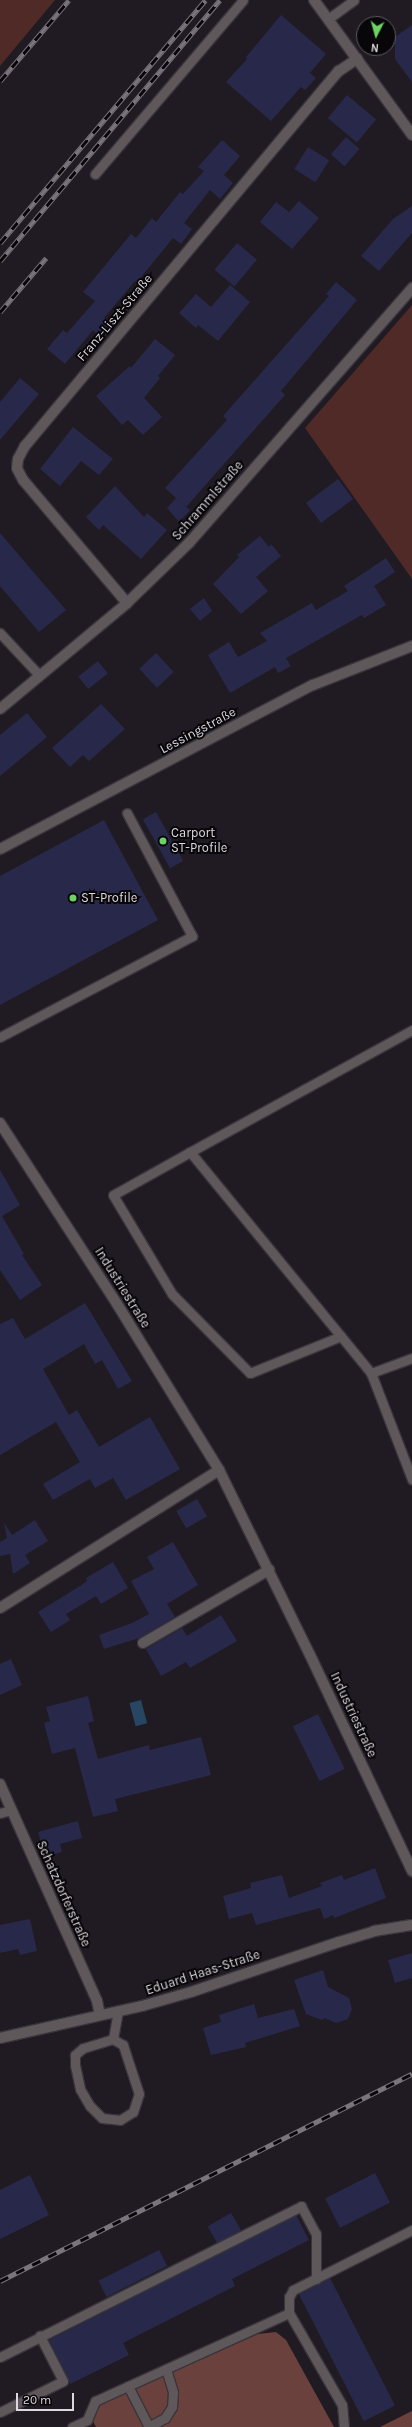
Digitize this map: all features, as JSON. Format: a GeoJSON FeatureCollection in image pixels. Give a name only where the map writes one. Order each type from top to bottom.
{"type":"FeatureCollection","features":[{"type":"Feature","properties":{"kind":"street"},"geometry":{"type":"LineString","coordinates":[[314,0],[412,135]]}},
{"type":"Feature","properties":{"kind":"street","name":"Franz-Liszt-Straße"},"geometry":{"type":"LineString","coordinates":[[127,603],[23,480],[17,468],[18,459],[25,446],[334,77],[357,59]]}},
{"type":"Feature","properties":{"kind":"street","name":"Schrammlstraße"},"geometry":{"type":"LineString","coordinates":[[0,709],[127,603],[189,544],[412,288]]}},
{"type":"Feature","properties":{"kind":"street","name":"Lessingstraße"},"geometry":{"type":"LineString","coordinates":[[0,849],[313,685],[412,646]]}},
{"type":"Feature","properties":{"kind":"street","name":"Industriestraße"},"geometry":{"type":"LineString","coordinates":[[0,1123],[117,1304],[218,1470],[269,1570],[412,1871]]}},
{"type":"Feature","properties":{"kind":"street"},"geometry":{"type":"LineString","coordinates":[[0,1608],[218,1470]]}},
{"type":"Feature","properties":{"kind":"street"},"geometry":{"type":"LineString","coordinates":[[143,1643],[269,1570]]}},
{"type":"Feature","properties":{"kind":"street","name":"Schatzdorferstraße"},"geometry":{"type":"LineString","coordinates":[[0,1784],[97,2001],[100,2015]]}},
{"type":"Feature","properties":{"kind":"street","name":"Eduard Haas-Straße"},"geometry":{"type":"LineString","coordinates":[[0,2038],[118,2011],[191,1992],[374,1931],[412,1925]]}},
{"type":"Feature","properties":{"kind":"lane"},"geometry":{"type":"LineString","coordinates":[[95,174],[243,0]]}},
{"type":"Feature","properties":{"kind":"lane"},"geometry":{"type":"LineString","coordinates":[[328,19],[354,0]]}},
{"type":"Feature","properties":{"kind":"lane"},"geometry":{"type":"LineString","coordinates":[[0,634],[39,676]]}},
{"type":"Feature","properties":{"kind":"lane"},"geometry":{"type":"LineString","coordinates":[[0,1038],[192,936],[127,813]]}},
{"type":"Feature","properties":{"kind":"lane"},"geometry":{"type":"LineString","coordinates":[[341,1336],[250,1373],[172,1294],[113,1195],[412,1030]]}},
{"type":"Feature","properties":{"kind":"lane"},"geometry":{"type":"LineString","coordinates":[[190,1152],[371,1373],[412,1479]]}},
{"type":"Feature","properties":{"kind":"lane"},"geometry":{"type":"LineString","coordinates":[[371,1373],[412,1358]]}},
{"type":"Feature","properties":{"kind":"lane"},"geometry":{"type":"LineString","coordinates":[[0,1814],[11,1810]]}},
{"type":"Feature","properties":{"kind":"lane"},"geometry":{"type":"LineString","coordinates":[[113,2039],[118,2011]]}},
{"type":"Feature","properties":{"kind":"lane"},"geometry":{"type":"LineString","coordinates":[[113,2039],[123,2045],[139,2094],[133,2112],[120,2120],[102,2118],[90,2106],[80,2088],[75,2065],[75,2056],[83,2048],[113,2039]]}},
{"type":"Feature","properties":{"kind":"lane"},"geometry":{"type":"LineString","coordinates":[[0,2357],[301,2206],[316,2234],[316,2279]]}},
{"type":"Feature","properties":{"kind":"lane"},"geometry":{"type":"LineString","coordinates":[[344,2427],[342,2405],[289,2313],[289,2297],[293,2290],[412,2230]]}},
{"type":"Feature","properties":{"kind":"lane"},"geometry":{"type":"LineString","coordinates":[[72,2427],[87,2420],[95,2401],[289,2313]]}},
{"type":"Feature","properties":{"kind":"lane"},"geometry":{"type":"LineString","coordinates":[[0,2412],[63,2381],[40,2336]]}},
{"type":"Feature","properties":{"kind":"lane"},"geometry":{"type":"LineString","coordinates":[[128,2386],[149,2427],[165,2418],[172,2407],[173,2392],[166,2369]]}},
{"type":"Feature","properties":{"kind":"lane"},"geometry":{"type":"LineString","coordinates":[[87,2420],[93,2427]]}},
{"type":"Feature","properties":{"kind":"shaded area"},"geometry":{"type":"Polygon","coordinates":[[[0,0],[55,0],[0,66],[0,0]]]}},
{"type":"Feature","properties":{"kind":"shaded area"},"geometry":{"type":"Polygon","coordinates":[[[412,305],[412,579],[305,428],[412,305]]]}},
{"type":"Feature","properties":{"kind":"shaded area"},"geometry":{"type":"Polygon","coordinates":[[[276,2332],[286,2340],[334,2427],[96,2427],[87,2410],[258,2334],[276,2332]]]}},
{"type":"Feature","properties":{"kind":"shaded area"},"geometry":{"type":"Polygon","coordinates":[[[412,2411],[412,2427],[380,2427],[412,2411]]]}},
{"type":"Feature","properties":{"kind":"water"},"geometry":{"type":"Polygon","coordinates":[[[141,1700],[147,1723],[136,1726],[129,1703],[141,1700]]]}},
{"type":"Feature","properties":{"kind":"building"},"geometry":{"type":"Polygon","coordinates":[[[281,15],[326,54],[310,73],[316,78],[305,90],[301,87],[271,121],[226,82],[247,59],[246,57],[281,15]]]}},
{"type":"Feature","properties":{"kind":"building"},"geometry":{"type":"Polygon","coordinates":[[[412,25],[412,82],[395,59],[396,36],[412,25]]]}},
{"type":"Feature","properties":{"kind":"building"},"geometry":{"type":"Polygon","coordinates":[[[347,95],[376,119],[357,142],[328,118],[347,95]]]}},
{"type":"Feature","properties":{"kind":"building"},"geometry":{"type":"Polygon","coordinates":[[[346,137],[360,149],[344,166],[331,154],[346,137]]]}},
{"type":"Feature","properties":{"kind":"building"},"geometry":{"type":"Polygon","coordinates":[[[222,140],[240,156],[224,175],[233,183],[220,199],[210,190],[184,223],[192,229],[181,244],[173,238],[137,282],[135,281],[104,318],[110,323],[105,330],[99,336],[93,330],[65,364],[47,349],[63,330],[67,333],[95,301],[83,292],[131,234],[136,238],[152,218],[156,222],[180,192],[183,194],[204,171],[198,167],[222,140]]]}},
{"type":"Feature","properties":{"kind":"building"},"geometry":{"type":"Polygon","coordinates":[[[308,147],[329,160],[315,182],[294,169],[308,147]]]}},
{"type":"Feature","properties":{"kind":"building"},"geometry":{"type":"Polygon","coordinates":[[[299,201],[319,218],[292,249],[260,222],[276,202],[289,212],[299,201]]]}},
{"type":"Feature","properties":{"kind":"building"},"geometry":{"type":"Polygon","coordinates":[[[412,206],[412,233],[379,271],[361,256],[393,219],[412,206]]]}},
{"type":"Feature","properties":{"kind":"building"},"geometry":{"type":"Polygon","coordinates":[[[237,243],[257,260],[234,287],[215,270],[237,243]]]}},
{"type":"Feature","properties":{"kind":"building"},"geometry":{"type":"Polygon","coordinates":[[[336,282],[357,300],[281,391],[285,395],[186,507],[165,488],[227,420],[223,416],[329,296],[326,294],[336,282]]]}},
{"type":"Feature","properties":{"kind":"building"},"geometry":{"type":"Polygon","coordinates":[[[230,285],[250,302],[218,341],[198,325],[196,328],[179,313],[196,294],[211,307],[230,285]]]}},
{"type":"Feature","properties":{"kind":"building"},"geometry":{"type":"Polygon","coordinates":[[[155,339],[175,355],[158,376],[160,378],[144,398],[162,417],[143,435],[128,420],[122,425],[96,396],[130,366],[131,368],[155,339]]]}},
{"type":"Feature","properties":{"kind":"building"},"geometry":{"type":"Polygon","coordinates":[[[20,378],[39,394],[0,440],[0,402],[20,378]]]}},
{"type":"Feature","properties":{"kind":"building"},"geometry":{"type":"Polygon","coordinates":[[[73,427],[113,459],[99,475],[81,461],[60,486],[40,469],[73,427]]]}},
{"type":"Feature","properties":{"kind":"building"},"geometry":{"type":"Polygon","coordinates":[[[338,479],[353,499],[321,523],[306,503],[338,479]]]}},
{"type":"Feature","properties":{"kind":"building"},"geometry":{"type":"Polygon","coordinates":[[[115,486],[144,517],[147,513],[167,530],[141,559],[103,525],[99,530],[86,517],[115,486]]]}},
{"type":"Feature","properties":{"kind":"building"},"geometry":{"type":"Polygon","coordinates":[[[176,498],[190,510],[179,522],[167,508],[176,498]]]}},
{"type":"Feature","properties":{"kind":"building"},"geometry":{"type":"Polygon","coordinates":[[[0,533],[66,610],[39,632],[0,586],[0,533]]]}},
{"type":"Feature","properties":{"kind":"building"},"geometry":{"type":"Polygon","coordinates":[[[260,536],[269,547],[271,544],[281,556],[256,577],[268,591],[241,614],[213,584],[239,557],[237,555],[260,536]]]}},
{"type":"Feature","properties":{"kind":"building"},"geometry":{"type":"Polygon","coordinates":[[[386,558],[395,572],[374,586],[386,605],[364,618],[362,615],[286,658],[291,666],[278,673],[275,667],[230,693],[208,655],[229,642],[238,657],[267,641],[260,633],[312,603],[316,610],[348,591],[344,586],[386,558]]]}},
{"type":"Feature","properties":{"kind":"building"},"geometry":{"type":"Polygon","coordinates":[[[204,598],[212,611],[200,621],[190,609],[204,598]]]}},
{"type":"Feature","properties":{"kind":"building"},"geometry":{"type":"Polygon","coordinates":[[[156,653],[174,672],[157,688],[139,669],[156,653]]]}},
{"type":"Feature","properties":{"kind":"building"},"geometry":{"type":"Polygon","coordinates":[[[98,661],[108,674],[88,689],[78,676],[98,661]]]}},
{"type":"Feature","properties":{"kind":"building"},"geometry":{"type":"Polygon","coordinates":[[[101,704],[125,729],[89,761],[83,755],[70,767],[52,748],[101,704]]]}},
{"type":"Feature","properties":{"kind":"building"},"geometry":{"type":"Polygon","coordinates":[[[27,713],[47,737],[0,776],[0,735],[27,713]]]}},
{"type":"Feature","properties":{"kind":"building","name":"Carport ST-Profile"},"geometry":{"type":"Polygon","coordinates":[[[156,812],[183,861],[170,868],[143,819],[156,812]]]}},
{"type":"Feature","properties":{"kind":"building","name":"ST-Profile"},"geometry":{"type":"Polygon","coordinates":[[[104,820],[158,920],[0,1005],[0,876],[104,820]]]}},
{"type":"Feature","properties":{"kind":"building"},"geometry":{"type":"Polygon","coordinates":[[[0,1170],[20,1205],[2,1216],[24,1254],[22,1255],[42,1285],[20,1300],[0,1270],[0,1170]]]}},
{"type":"Feature","properties":{"kind":"building"},"geometry":{"type":"Polygon","coordinates":[[[85,1303],[132,1381],[118,1389],[102,1360],[95,1364],[84,1344],[43,1369],[69,1415],[77,1410],[99,1447],[150,1417],[180,1469],[126,1500],[113,1478],[95,1488],[90,1479],[53,1500],[43,1484],[80,1462],[56,1422],[0,1455],[0,1324],[13,1318],[25,1339],[85,1303]]]}},
{"type":"Feature","properties":{"kind":"building"},"geometry":{"type":"Polygon","coordinates":[[[197,1499],[207,1516],[186,1528],[176,1511],[197,1499]]]}},
{"type":"Feature","properties":{"kind":"building"},"geometry":{"type":"Polygon","coordinates":[[[35,1520],[48,1541],[25,1555],[30,1563],[13,1574],[10,1554],[0,1556],[0,1542],[7,1538],[4,1523],[12,1535],[35,1520]]]}},
{"type":"Feature","properties":{"kind":"building"},"geometry":{"type":"Polygon","coordinates":[[[173,1542],[198,1585],[167,1604],[175,1617],[139,1638],[104,1649],[99,1635],[132,1623],[149,1614],[131,1581],[154,1569],[147,1557],[173,1542]]]}},
{"type":"Feature","properties":{"kind":"building"},"geometry":{"type":"Polygon","coordinates":[[[113,1562],[128,1588],[101,1604],[96,1596],[66,1614],[70,1620],[51,1632],[38,1612],[80,1586],[87,1581],[86,1578],[113,1562]]]}},
{"type":"Feature","properties":{"kind":"building"},"geometry":{"type":"Polygon","coordinates":[[[221,1615],[237,1641],[190,1668],[186,1662],[161,1676],[146,1649],[182,1628],[187,1636],[221,1615]]]}},
{"type":"Feature","properties":{"kind":"building"},"geometry":{"type":"Polygon","coordinates":[[[11,1659],[22,1685],[0,1695],[0,1664],[11,1659]]]}},
{"type":"Feature","properties":{"kind":"building"},"geometry":{"type":"Polygon","coordinates":[[[88,1696],[94,1721],[88,1723],[98,1759],[149,1745],[150,1750],[201,1737],[211,1775],[115,1799],[118,1811],[93,1817],[75,1748],[52,1754],[44,1723],[50,1721],[46,1707],[88,1696]]]}},
{"type":"Feature","properties":{"kind":"building"},"geometry":{"type":"Polygon","coordinates":[[[318,1714],[345,1769],[320,1781],[293,1726],[318,1714]]]}},
{"type":"Feature","properties":{"kind":"building"},"geometry":{"type":"Polygon","coordinates":[[[78,1821],[82,1838],[60,1844],[62,1852],[45,1857],[38,1832],[78,1821]]]}},
{"type":"Feature","properties":{"kind":"building"},"geometry":{"type":"Polygon","coordinates":[[[375,1868],[386,1898],[334,1918],[333,1915],[324,1919],[320,1908],[256,1925],[252,1913],[229,1919],[223,1896],[251,1888],[250,1883],[282,1875],[289,1898],[322,1886],[320,1883],[342,1875],[344,1880],[375,1868]]]}},
{"type":"Feature","properties":{"kind":"building"},"geometry":{"type":"Polygon","coordinates":[[[30,1919],[37,1951],[20,1955],[18,1949],[0,1953],[0,1925],[30,1919]]]}},
{"type":"Feature","properties":{"kind":"building"},"geometry":{"type":"Polygon","coordinates":[[[412,1953],[412,1978],[395,1983],[388,1960],[412,1953]]]}},
{"type":"Feature","properties":{"kind":"building"},"geometry":{"type":"Polygon","coordinates":[[[323,1970],[328,1987],[349,1998],[352,2009],[348,2019],[336,2023],[325,2018],[322,2020],[306,2014],[294,1980],[323,1970]]]}},
{"type":"Feature","properties":{"kind":"building"},"geometry":{"type":"Polygon","coordinates":[[[254,2004],[258,2018],[294,2009],[300,2026],[245,2043],[246,2047],[211,2055],[203,2028],[221,2022],[219,2015],[254,2004]]]}},
{"type":"Feature","properties":{"kind":"building"},"geometry":{"type":"Polygon","coordinates":[[[375,2173],[390,2202],[340,2228],[325,2198],[375,2173]]]}},
{"type":"Feature","properties":{"kind":"building"},"geometry":{"type":"Polygon","coordinates":[[[30,2175],[49,2215],[0,2239],[0,2190],[30,2175]]]}},
{"type":"Feature","properties":{"kind":"building"},"geometry":{"type":"Polygon","coordinates":[[[231,2213],[241,2230],[218,2244],[208,2226],[231,2213]]]}},
{"type":"Feature","properties":{"kind":"building"},"geometry":{"type":"Polygon","coordinates":[[[296,2215],[309,2240],[232,2279],[235,2286],[123,2343],[129,2355],[70,2384],[49,2340],[296,2215]]]}},
{"type":"Feature","properties":{"kind":"building"},"geometry":{"type":"Polygon","coordinates":[[[159,2250],[167,2266],[107,2297],[98,2281],[159,2250]]]}},
{"type":"Feature","properties":{"kind":"building"},"geometry":{"type":"Polygon","coordinates":[[[330,2278],[395,2405],[364,2421],[299,2294],[330,2278]]]}},
{"type":"Feature","properties":{"kind":"railway"},"geometry":{"type":"LineString","coordinates":[[0,81],[69,0]]}},
{"type":"Feature","properties":{"kind":"railway"},"geometry":{"type":"LineString","coordinates":[[0,243],[205,0]]}},
{"type":"Feature","properties":{"kind":"railway"},"geometry":{"type":"LineString","coordinates":[[0,261],[220,0]]}},
{"type":"Feature","properties":{"kind":"railway"},"geometry":{"type":"LineString","coordinates":[[0,312],[46,258]]}},
{"type":"Feature","properties":{"kind":"railway"},"geometry":{"type":"LineString","coordinates":[[0,2281],[412,2074]]}},
{"type":"Feature","properties":{"kind":"place","name":"Carport ST-Profile"},"geometry":{"type":"Point","coordinates":[163,841]}},
{"type":"Feature","properties":{"kind":"place","name":"ST-Profile"},"geometry":{"type":"Point","coordinates":[73,898]}}]}
